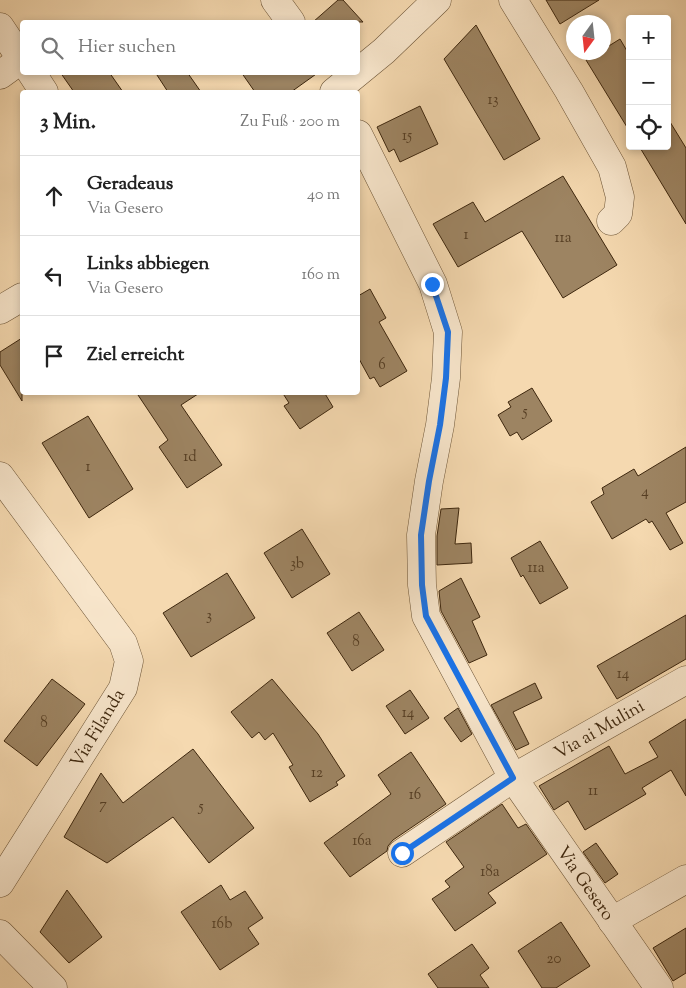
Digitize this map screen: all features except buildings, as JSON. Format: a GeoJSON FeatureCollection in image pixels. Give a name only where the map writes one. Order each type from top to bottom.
{"type":"FeatureCollection","features":[{"type":"Feature","properties":{"kind":"street"},"geometry":{"type":"LineString","coordinates":[[275,0],[290,20]]}},
{"type":"Feature","properties":{"kind":"street"},"geometry":{"type":"LineString","coordinates":[[360,69],[384,51],[437,0]]}},
{"type":"Feature","properties":{"kind":"street"},"geometry":{"type":"LineString","coordinates":[[513,0],[569,91],[612,167],[620,197],[618,214],[611,221]]}},
{"type":"Feature","properties":{"kind":"street"},"geometry":{"type":"LineString","coordinates":[[0,27],[20,57]]}},
{"type":"Feature","properties":{"kind":"street"},"geometry":{"type":"LineString","coordinates":[[0,75],[20,61]]}},
{"type":"Feature","properties":{"kind":"street"},"geometry":{"type":"LineString","coordinates":[[33,75],[43,90]]}},
{"type":"Feature","properties":{"kind":"street"},"geometry":{"type":"LineString","coordinates":[[335,87],[351,75]]}},
{"type":"Feature","properties":{"kind":"street","name":"Via Gesero"},"geometry":{"type":"LineString","coordinates":[[360,138],[432,284],[448,332],[446,378],[421,535],[422,585],[426,616],[513,778],[659,988]]}},
{"type":"Feature","properties":{"kind":"street"},"geometry":{"type":"LineString","coordinates":[[0,310],[20,298]]}},
{"type":"Feature","properties":{"kind":"street","name":"Via Filanda"},"geometry":{"type":"LineString","coordinates":[[0,476],[123,642],[129,661],[123,688],[0,883]]}},
{"type":"Feature","properties":{"kind":"street","name":"Via ai Mulini"},"geometry":{"type":"LineString","coordinates":[[513,778],[686,680]]}},
{"type":"Feature","properties":{"kind":"street"},"geometry":{"type":"LineString","coordinates":[[402,853],[513,778]]}},
{"type":"Feature","properties":{"kind":"street"},"geometry":{"type":"LineString","coordinates":[[612,922],[686,879]]}},
{"type":"Feature","properties":{"kind":"street"},"geometry":{"type":"LineString","coordinates":[[0,934],[53,988]]}},
{"type":"Feature","properties":{"kind":"route"},"geometry":{"type":"LineString","coordinates":[[402,853],[513,778],[426,616],[422,585],[421,535],[440,425],[446,378],[448,332],[432,284]]}}]}
